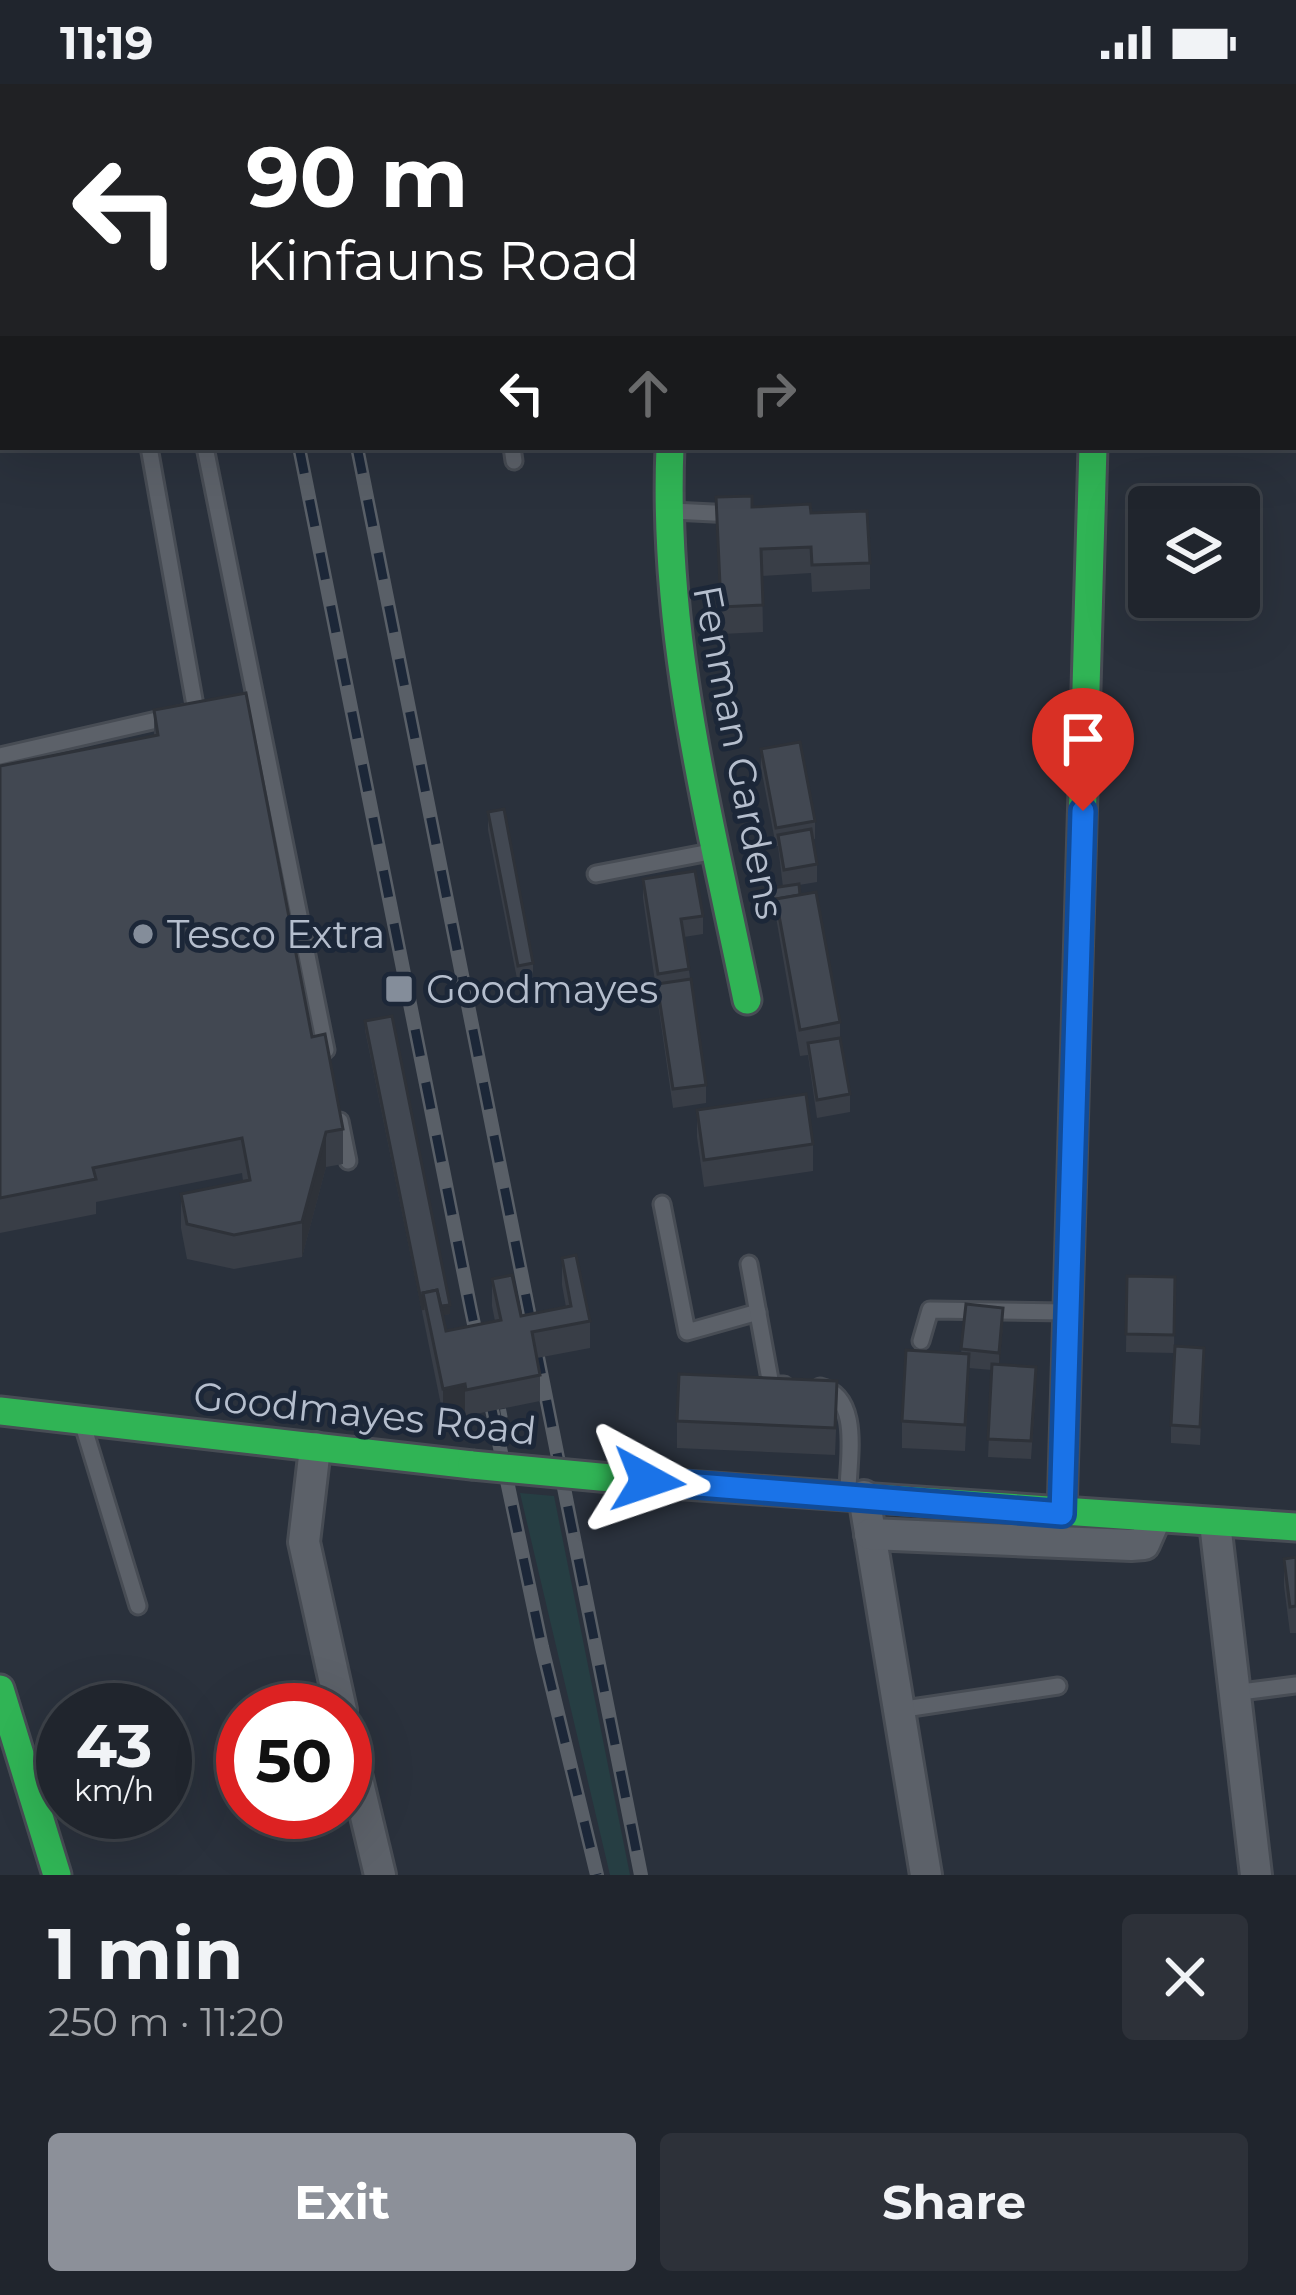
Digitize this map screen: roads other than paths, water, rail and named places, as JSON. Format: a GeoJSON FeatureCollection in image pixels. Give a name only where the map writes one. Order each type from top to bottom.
{"type":"FeatureCollection","features":[{"type":"Feature","properties":{"kind":"street","name":"Fenman Gardens"},"geometry":{"type":"LineString","coordinates":[[670,450],[664,511],[676,668],[747,1000]]}},
{"type":"Feature","properties":{"kind":"street"},"geometry":{"type":"LineString","coordinates":[[1062,1514],[1093,450]]}},
{"type":"Feature","properties":{"kind":"street","name":"Goodmayes Road"},"geometry":{"type":"LineString","coordinates":[[0,1411],[472,1466],[685,1485],[1062,1514],[1296,1526]]}},
{"type":"Feature","properties":{"kind":"street"},"geometry":{"type":"LineString","coordinates":[[315,1448],[304,1542],[335,1683]]}},
{"type":"Feature","properties":{"kind":"street"},"geometry":{"type":"LineString","coordinates":[[856,1495],[870,1534],[926,1875]]}},
{"type":"Feature","properties":{"kind":"street"},"geometry":{"type":"LineString","coordinates":[[870,1534],[1131,1545],[1144,1544],[1155,1520]]}},
{"type":"Feature","properties":{"kind":"street"},"geometry":{"type":"LineString","coordinates":[[1216,1523],[1256,1875]]}},
{"type":"Feature","properties":{"kind":"street"},"geometry":{"type":"LineString","coordinates":[[0,1689],[12,1773],[57,1875]]}},
{"type":"Feature","properties":{"kind":"street"},"geometry":{"type":"LineString","coordinates":[[371,1839],[380,1875]]}},
{"type":"Feature","properties":{"kind":"lane"},"geometry":{"type":"LineString","coordinates":[[0,756],[196,711],[150,450]]}},
{"type":"Feature","properties":{"kind":"lane"},"geometry":{"type":"LineString","coordinates":[[206,450],[329,1069]]}},
{"type":"Feature","properties":{"kind":"lane"},"geometry":{"type":"LineString","coordinates":[[664,511],[751,515]]}},
{"type":"Feature","properties":{"kind":"lane"},"geometry":{"type":"LineString","coordinates":[[596,874],[718,850]]}},
{"type":"Feature","properties":{"kind":"lane"},"geometry":{"type":"LineString","coordinates":[[334,1092],[348,1161]]}},
{"type":"Feature","properties":{"kind":"lane"},"geometry":{"type":"LineString","coordinates":[[662,1204],[688,1332],[758,1312]]}},
{"type":"Feature","properties":{"kind":"lane"},"geometry":{"type":"LineString","coordinates":[[749,1264],[771,1385],[828,1388],[849,1412],[856,1495]]}},
{"type":"Feature","properties":{"kind":"lane"},"geometry":{"type":"LineString","coordinates":[[921,1342],[930,1310],[1069,1312]]}},
{"type":"Feature","properties":{"kind":"lane"},"geometry":{"type":"LineString","coordinates":[[82,1420],[138,1606]]}},
{"type":"Feature","properties":{"kind":"lane"},"geometry":{"type":"LineString","coordinates":[[1233,1693],[1296,1684]]}},
{"type":"Feature","properties":{"kind":"lane"},"geometry":{"type":"LineString","coordinates":[[898,1710],[1058,1686]]}},
{"type":"Feature","properties":{"kind":"railway"},"geometry":{"type":"LineString","coordinates":[[300,450],[471,1310],[542,1647],[597,1875]]}},
{"type":"Feature","properties":{"kind":"railway"},"geometry":{"type":"LineString","coordinates":[[358,450],[641,1875]]}},
{"type":"Feature","properties":{"kind":"place","name":"Tesco Extra"},"geometry":{"type":"Point","coordinates":[143,934]}},
{"type":"Feature","properties":{"kind":"place","name":"Goodmayes"},"geometry":{"type":"Point","coordinates":[399,989]}}]}
